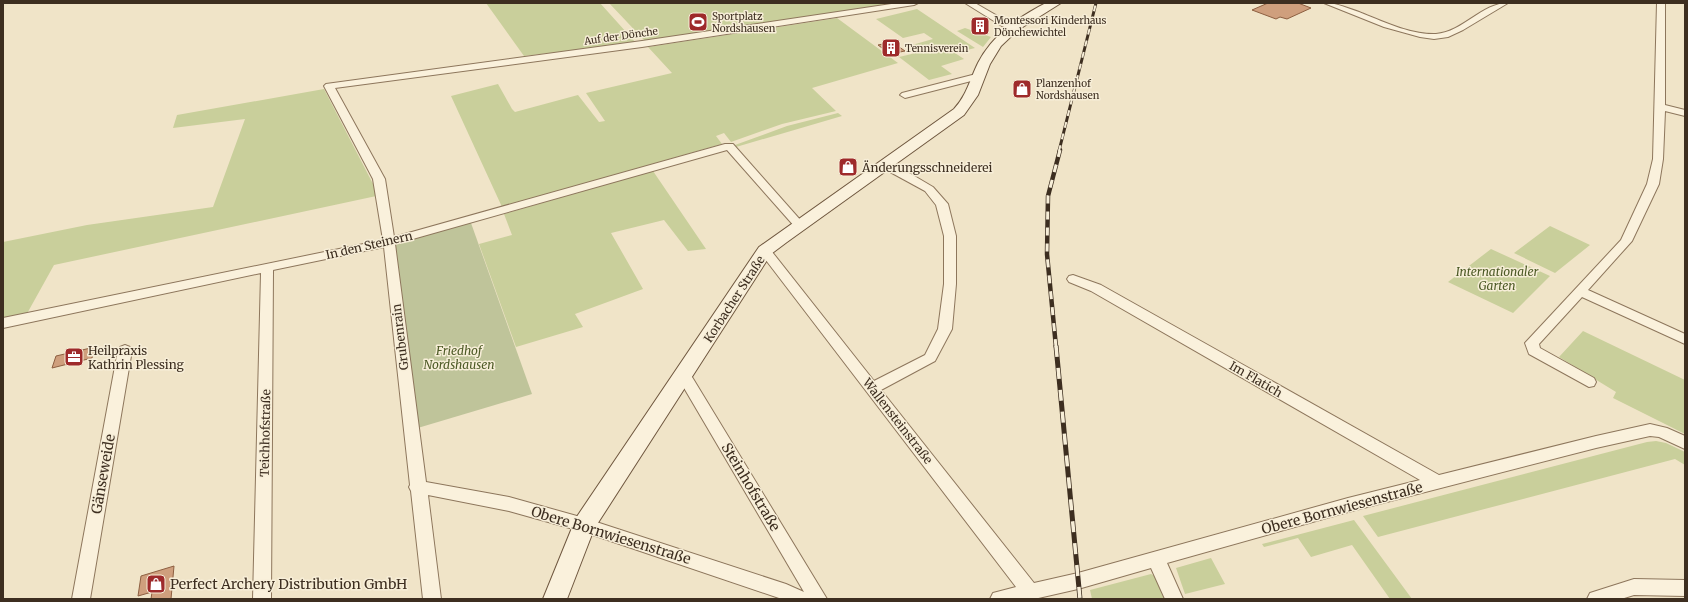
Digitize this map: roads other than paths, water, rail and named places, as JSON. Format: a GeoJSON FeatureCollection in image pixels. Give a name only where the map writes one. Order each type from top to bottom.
{"type":"FeatureCollection","features":[{"type":"Feature","properties":{"kind":"street","name":"Auf der Dönche"},"geometry":{"type":"LineString","coordinates":[[330,86],[642,44],[914,3]]}},
{"type":"Feature","properties":{"kind":"street"},"geometry":{"type":"LineString","coordinates":[[970,3],[1014,28]]}},
{"type":"Feature","properties":{"kind":"street","name":"Korbacher Straße"},"geometry":{"type":"LineString","coordinates":[[555,599],[584,525],[684,376],[765,251],[781,238],[959,112],[968,103],[985,62],[994,47],[1014,28],[1055,3]]}},
{"type":"Feature","properties":{"kind":"street"},"geometry":{"type":"LineString","coordinates":[[1328,3],[1412,33],[1432,37],[1444,35],[1504,3]]}},
{"type":"Feature","properties":{"kind":"street"},"geometry":{"type":"LineString","coordinates":[[1589,382],[1534,351],[1532,343],[1626,241],[1653,184],[1658,159],[1661,3]]}},
{"type":"Feature","properties":{"kind":"street"},"geometry":{"type":"LineString","coordinates":[[905,95],[980,76]]}},
{"type":"Feature","properties":{"kind":"street","name":"Grubenrain"},"geometry":{"type":"LineString","coordinates":[[330,86],[379,179],[389,242],[417,487],[432,599]]}},
{"type":"Feature","properties":{"kind":"street"},"geometry":{"type":"LineString","coordinates":[[1660,107],[1685,113]]}},
{"type":"Feature","properties":{"kind":"street","name":"In den Steinern"},"geometry":{"type":"LineString","coordinates":[[3,323],[389,242],[729,146],[800,225]]}},
{"type":"Feature","properties":{"kind":"street"},"geometry":{"type":"LineString","coordinates":[[873,388],[915,368],[930,358],[945,329],[950,284],[950,236],[942,204],[929,189],[908,176],[885,165]]}},
{"type":"Feature","properties":{"kind":"street","name":"Wallensteinstraße"},"geometry":{"type":"LineString","coordinates":[[765,251],[873,388],[1030,592]]}},
{"type":"Feature","properties":{"kind":"street","name":"Teichhofstraße"},"geometry":{"type":"LineString","coordinates":[[262,599],[267,268]]}},
{"type":"Feature","properties":{"kind":"street","name":"Im Flatich"},"geometry":{"type":"LineString","coordinates":[[1073,279],[1096,288],[1437,482]]}},
{"type":"Feature","properties":{"kind":"street"},"geometry":{"type":"LineString","coordinates":[[1580,291],[1685,338]]}},
{"type":"Feature","properties":{"kind":"street","name":"Gänseweide"},"geometry":{"type":"LineString","coordinates":[[81,599],[126,350]]}},
{"type":"Feature","properties":{"kind":"street","name":"Steinhofstraße"},"geometry":{"type":"LineString","coordinates":[[684,376],[818,599]]}},
{"type":"Feature","properties":{"kind":"street","name":"Obere Bornwiesenstraße"},"geometry":{"type":"LineString","coordinates":[[999,599],[1078,581],[1348,505],[1596,442],[1650,430],[1662,432],[1685,443]]}},
{"type":"Feature","properties":{"kind":"street","name":"Obere Bornwiesenstraße"},"geometry":{"type":"LineString","coordinates":[[417,487],[509,504],[584,525],[786,592],[800,599]]}},
{"type":"Feature","properties":{"kind":"street"},"geometry":{"type":"LineString","coordinates":[[1156,559],[1174,599]]}},
{"type":"Feature","properties":{"kind":"street"},"geometry":{"type":"LineString","coordinates":[[1596,599],[1634,587],[1685,588]]}},
{"type":"Feature","properties":{"kind":"railway"},"geometry":{"type":"LineString","coordinates":[[1059,151],[1096,3]]}},
{"type":"Feature","properties":{"kind":"railway"},"geometry":{"type":"LineString","coordinates":[[1056,347],[1047,254],[1048,196],[1060,150]]}},
{"type":"Feature","properties":{"kind":"railway"},"geometry":{"type":"LineString","coordinates":[[1056,346],[1080,599]]}},
{"type":"Feature","properties":{"kind":"place","name":"Sportplatz Nordshausen"},"geometry":{"type":"Point","coordinates":[698,22]}},
{"type":"Feature","properties":{"kind":"place","name":"Montessori Kinderhaus Dönchewichtel"},"geometry":{"type":"Point","coordinates":[980,26]}},
{"type":"Feature","properties":{"kind":"place","name":"Tennisverein"},"geometry":{"type":"Point","coordinates":[891,48]}},
{"type":"Feature","properties":{"kind":"place","name":"Planzenhof Nordshausen"},"geometry":{"type":"Point","coordinates":[1022,89]}},
{"type":"Feature","properties":{"kind":"place","name":"Änderungsschneiderei"},"geometry":{"type":"Point","coordinates":[848,167]}},
{"type":"Feature","properties":{"kind":"place","name":"Heilpraxis Kathrin Plessing"},"geometry":{"type":"Point","coordinates":[74,357]}},
{"type":"Feature","properties":{"kind":"place","name":"Perfect Archery Distribution GmbH"},"geometry":{"type":"Point","coordinates":[156,584]}},
{"type":"Feature","properties":{"kind":"park label","name":"Internationaler Garten"},"geometry":{"type":"Point","coordinates":[1497,278]}},
{"type":"Feature","properties":{"kind":"park label","name":"Friedhof Nordshausen"},"geometry":{"type":"Point","coordinates":[459,357]}}]}
